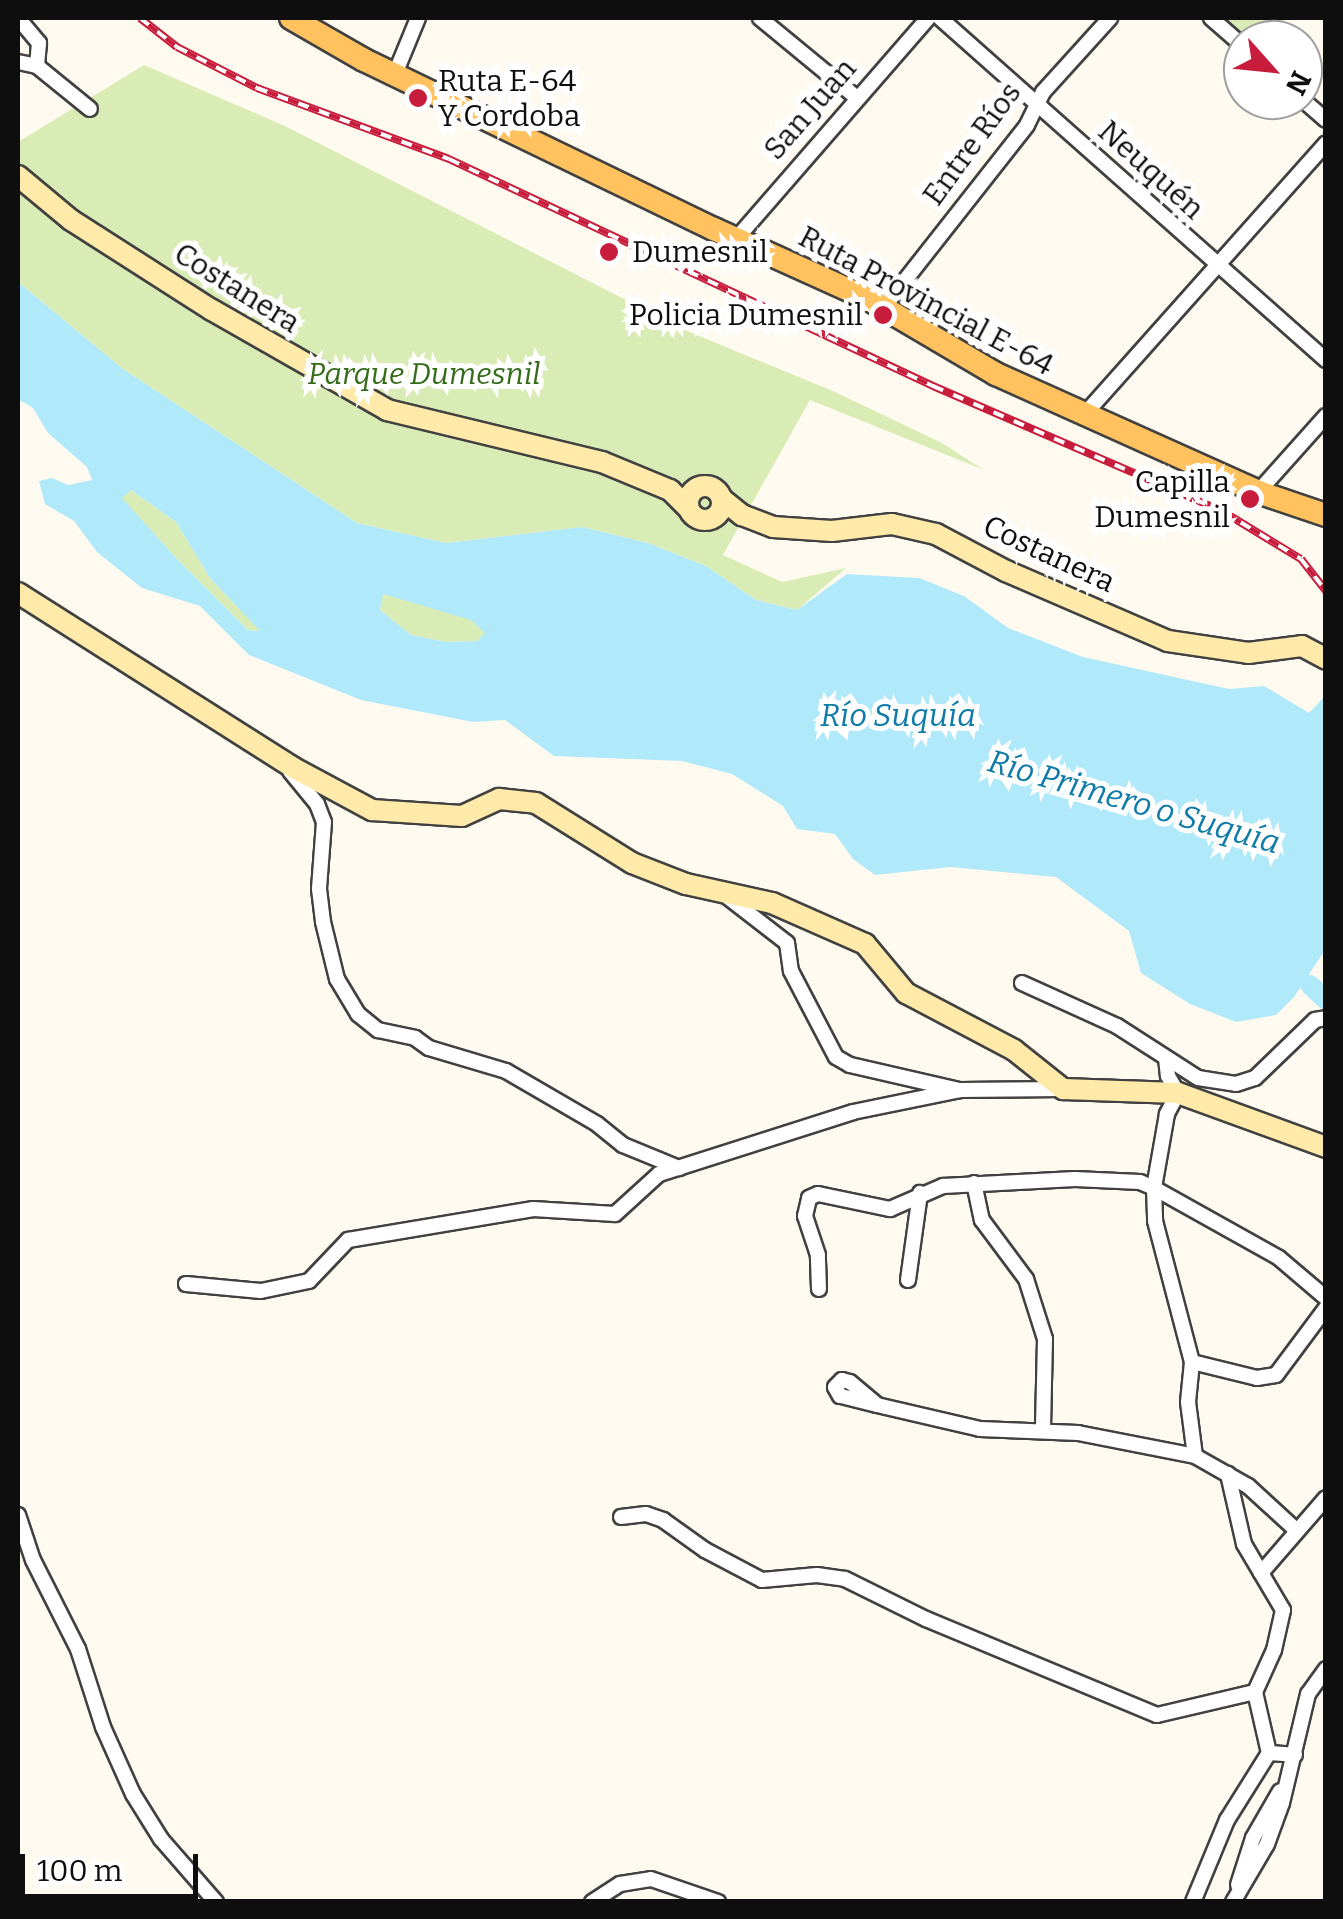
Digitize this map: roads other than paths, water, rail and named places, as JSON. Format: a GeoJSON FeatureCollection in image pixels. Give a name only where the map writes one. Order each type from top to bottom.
{"type":"FeatureCollection","features":[{"type":"Feature","properties":{"kind":"main road","name":"Ruta Provincial E-64"},"geometry":{"type":"LineString","coordinates":[[291,18],[394,74],[884,306],[983,368],[1258,492],[1326,515]]}},
{"type":"Feature","properties":{"kind":"street"},"geometry":{"type":"LineString","coordinates":[[18,18],[39,43],[38,66]]}},
{"type":"Feature","properties":{"kind":"street"},"geometry":{"type":"LineString","coordinates":[[394,74],[418,18]]}},
{"type":"Feature","properties":{"kind":"street"},"geometry":{"type":"LineString","coordinates":[[760,18],[856,98]]}},
{"type":"Feature","properties":{"kind":"street","name":"San Juan"},"geometry":{"type":"LineString","coordinates":[[736,239],[928,18]]}},
{"type":"Feature","properties":{"kind":"street","name":"Neuquén"},"geometry":{"type":"LineString","coordinates":[[940,18],[1326,360]]}},
{"type":"Feature","properties":{"kind":"street","name":"Entre Ríos"},"geometry":{"type":"LineString","coordinates":[[884,306],[1026,125],[1036,103],[1110,18]]}},
{"type":"Feature","properties":{"kind":"street"},"geometry":{"type":"LineString","coordinates":[[18,62],[38,66],[90,109]]}},
{"type":"Feature","properties":{"kind":"street"},"geometry":{"type":"LineString","coordinates":[[1084,415],[1326,144]]}},
{"type":"Feature","properties":{"kind":"street","name":"Costanera"},"geometry":{"type":"LineString","coordinates":[[18,176],[71,220],[212,310],[387,410],[602,462],[691,499],[702,521],[719,508]]}},
{"type":"Feature","properties":{"kind":"street"},"geometry":{"type":"LineString","coordinates":[[1258,492],[1326,416]]}},
{"type":"Feature","properties":{"kind":"street","name":"Costanera"},"geometry":{"type":"LineString","coordinates":[[691,499],[708,486],[719,508],[774,526],[820,531],[880,524],[906,526],[946,538],[1020,577],[1168,641],[1248,653],[1302,646],[1323,656]]}},
{"type":"Feature","properties":{"kind":"street"},"geometry":{"type":"LineString","coordinates":[[18,593],[280,760],[372,810],[462,816],[499,798],[536,803],[632,863],[686,884],[772,903],[865,944],[906,992],[1014,1050],[1064,1089]]}},
{"type":"Feature","properties":{"kind":"street"},"geometry":{"type":"LineString","coordinates":[[280,760],[318,804],[324,822],[319,889],[323,922],[337,979],[358,1014],[378,1030],[415,1038],[430,1048],[506,1071],[597,1124],[623,1144],[680,1168]]}},
{"type":"Feature","properties":{"kind":"street"},"geometry":{"type":"LineString","coordinates":[[719,890],[787,943],[791,971],[836,1057],[850,1065],[960,1090]]}},
{"type":"Feature","properties":{"kind":"street"},"geometry":{"type":"LineString","coordinates":[[1022,983],[1117,1026],[1198,1078],[1236,1084],[1255,1078],[1315,1020],[1326,1018]]}},
{"type":"Feature","properties":{"kind":"street"},"geometry":{"type":"LineString","coordinates":[[1166,1058],[1168,1076],[1178,1093]]}},
{"type":"Feature","properties":{"kind":"street"},"geometry":{"type":"LineString","coordinates":[[186,1284],[261,1291],[309,1281],[348,1240],[533,1209],[615,1214],[659,1174],[853,1112],[960,1090],[1178,1093],[1326,1147]]}},
{"type":"Feature","properties":{"kind":"street"},"geometry":{"type":"LineString","coordinates":[[1178,1093],[1166,1114],[1154,1188],[1159,1250],[1192,1362],[1188,1402],[1194,1456]]}},
{"type":"Feature","properties":{"kind":"street"},"geometry":{"type":"LineString","coordinates":[[819,1289],[818,1255],[805,1216],[810,1198],[818,1194],[890,1209],[920,1193],[974,1183],[1075,1180],[1140,1182],[1154,1188],[1279,1258],[1326,1298]]}},
{"type":"Feature","properties":{"kind":"street"},"geometry":{"type":"LineString","coordinates":[[974,1183],[982,1220],[1026,1279],[1045,1339],[1043,1430]]}},
{"type":"Feature","properties":{"kind":"street"},"geometry":{"type":"LineString","coordinates":[[908,1280],[920,1193]]}},
{"type":"Feature","properties":{"kind":"street"},"geometry":{"type":"LineString","coordinates":[[1192,1362],[1257,1378],[1276,1375],[1326,1308]]}},
{"type":"Feature","properties":{"kind":"street"},"geometry":{"type":"LineString","coordinates":[[877,1404],[980,1429],[1043,1430],[1194,1456],[1228,1474],[1296,1530]]}},
{"type":"Feature","properties":{"kind":"street"},"geometry":{"type":"LineString","coordinates":[[1193,1902],[1227,1820],[1269,1753],[1255,1692],[1274,1650],[1282,1610],[1244,1544],[1228,1474]]}},
{"type":"Feature","properties":{"kind":"street"},"geometry":{"type":"LineString","coordinates":[[1260,1573],[1326,1498]]}},
{"type":"Feature","properties":{"kind":"street"},"geometry":{"type":"LineString","coordinates":[[621,1517],[646,1514],[663,1520],[705,1550],[762,1580],[817,1575],[845,1579],[926,1620],[1147,1714],[1171,1714],[1255,1692]]}},
{"type":"Feature","properties":{"kind":"street"},"geometry":{"type":"LineString","coordinates":[[18,1516],[33,1560],[78,1649],[104,1727],[133,1794],[161,1839],[216,1902]]}},
{"type":"Feature","properties":{"kind":"street"},"geometry":{"type":"LineString","coordinates":[[1233,1902],[1267,1844],[1290,1773],[1308,1694],[1326,1669]]}},
{"type":"Feature","properties":{"kind":"street"},"geometry":{"type":"LineString","coordinates":[[1269,1753],[1295,1754]]}},
{"type":"Feature","properties":{"kind":"street"},"geometry":{"type":"LineString","coordinates":[[592,1902],[620,1884],[651,1879],[718,1902]]}},
{"type":"Feature","properties":{"kind":"water","name":"Río Suquía"},"geometry":{"type":"Polygon","coordinates":[[[18,282],[123,369],[357,523],[446,543],[582,527],[648,543],[706,566],[756,600],[797,610],[847,574],[919,578],[964,596],[1008,628],[1083,657],[1229,689],[1264,686],[1309,713],[1325,696],[1325,950],[1294,997],[1276,1015],[1236,1022],[1190,1004],[1141,973],[1129,931],[1056,877],[951,867],[875,875],[853,859],[835,834],[797,829],[783,806],[732,774],[682,761],[554,756],[505,720],[473,722],[361,700],[249,655],[200,606],[142,588],[97,552],[74,521],[45,504],[39,481],[52,478],[68,485],[92,480],[87,467],[48,433],[33,408],[18,399],[18,282]],[[131,490],[122,498],[176,558],[248,630],[260,631],[210,578],[176,522],[131,490]],[[383,594],[380,610],[411,635],[446,642],[477,641],[485,633],[471,620],[383,594]]]}},
{"type":"Feature","properties":{"kind":"waterway"},"geometry":{"type":"LineString","coordinates":[[1310,985],[1326,1000]]}},
{"type":"Feature","properties":{"kind":"railway"},"geometry":{"type":"LineString","coordinates":[[140,18],[177,47],[257,88],[449,159],[933,386],[1222,511],[1301,559],[1326,591]]}},
{"type":"Feature","properties":{"kind":"place","name":"Ruta E-64 Y Cordoba"},"geometry":{"type":"Point","coordinates":[418,98]}},
{"type":"Feature","properties":{"kind":"place","name":"Dumesnil"},"geometry":{"type":"Point","coordinates":[609,252]}},
{"type":"Feature","properties":{"kind":"place","name":"Policia Dumesnil"},"geometry":{"type":"Point","coordinates":[883,315]}},
{"type":"Feature","properties":{"kind":"place","name":"Capilla Dumesnil"},"geometry":{"type":"Point","coordinates":[1250,499]}},
{"type":"Feature","properties":{"kind":"park label","name":"Parque Dumesnil"},"geometry":{"type":"Point","coordinates":[424,374]}},
{"type":"Feature","properties":{"kind":"water label","name":"Río Primero o Suquía"},"geometry":{"type":"Point","coordinates":[1134,802]}}]}
